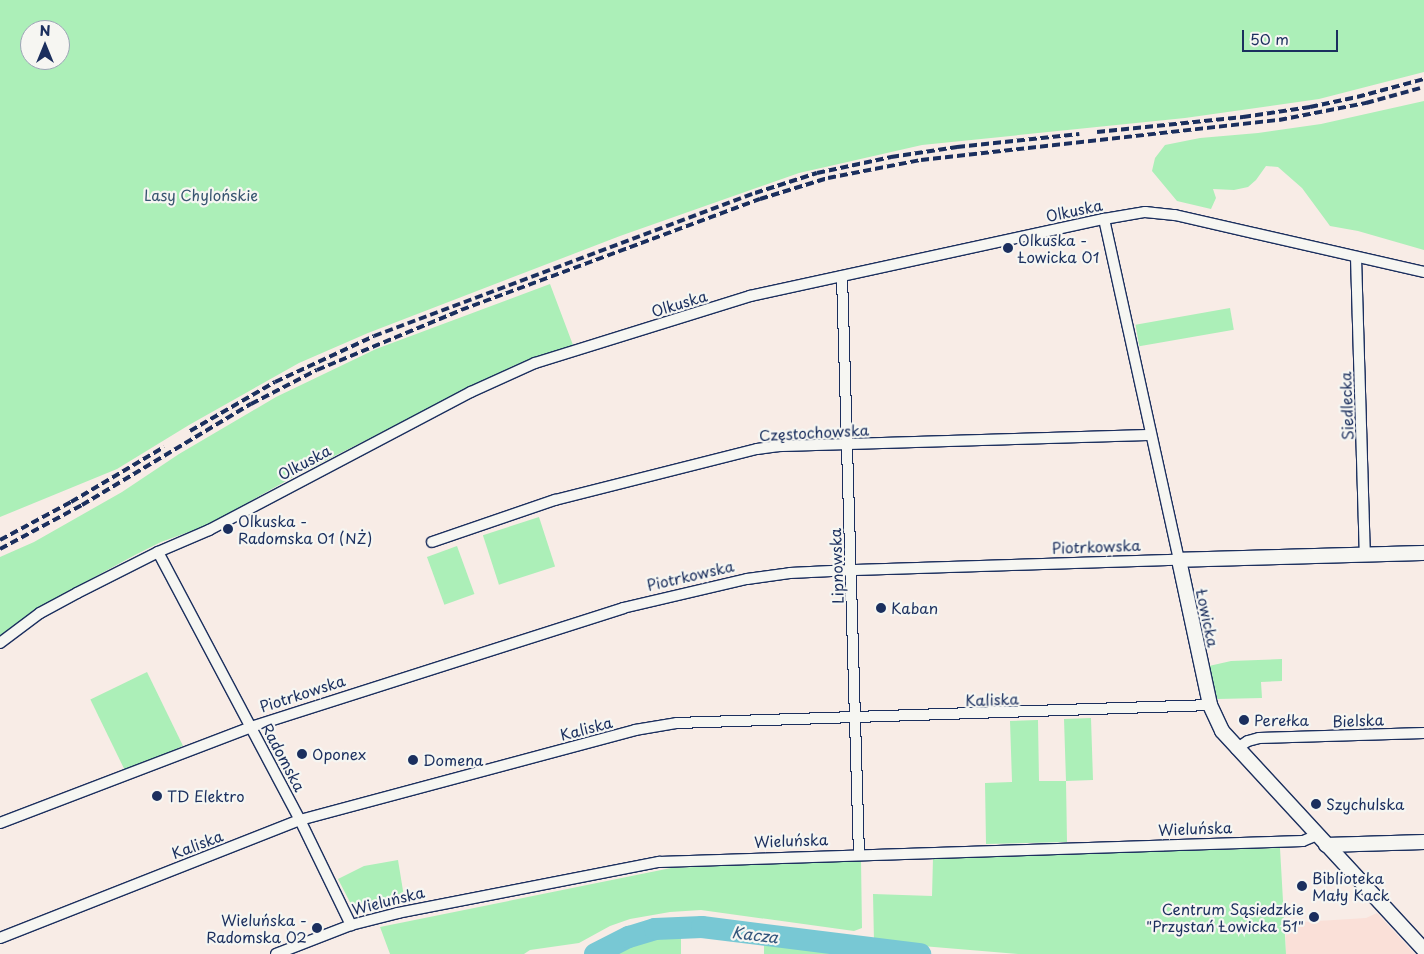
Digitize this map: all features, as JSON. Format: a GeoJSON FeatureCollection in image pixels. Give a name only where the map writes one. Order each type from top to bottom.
{"type":"FeatureCollection","features":[{"type":"Feature","properties":{"kind":"street","name":"Olkuska"},"geometry":{"type":"LineString","coordinates":[[0,643],[40,613],[158,552],[209,530],[471,392],[535,363],[750,296],[1104,219],[1145,212],[1175,215],[1424,272]]}},
{"type":"Feature","properties":{"kind":"street","name":"Łowicka"},"geometry":{"type":"LineString","coordinates":[[1104,219],[1210,705],[1222,731],[1236,749],[1424,950]]}},
{"type":"Feature","properties":{"kind":"street","name":"Siedlecka"},"geometry":{"type":"LineString","coordinates":[[1356,257],[1365,554]]}},
{"type":"Feature","properties":{"kind":"street","name":"Lipnowska"},"geometry":{"type":"LineString","coordinates":[[842,276],[859,855]]}},
{"type":"Feature","properties":{"kind":"street","name":"Częstochowska"},"geometry":{"type":"LineString","coordinates":[[432,542],[563,498],[748,451],[779,446],[1151,435]]}},
{"type":"Feature","properties":{"kind":"street","name":"Radomska"},"geometry":{"type":"LineString","coordinates":[[158,552],[300,820],[351,926]]}},
{"type":"Feature","properties":{"kind":"street","name":"Piotrkowska"},"geometry":{"type":"LineString","coordinates":[[0,823],[251,727],[623,608],[766,575],[852,570],[1424,553]]}},
{"type":"Feature","properties":{"kind":"street","name":"Kaliska"},"geometry":{"type":"LineString","coordinates":[[0,938],[300,820],[635,730],[677,723],[1210,705]]}},
{"type":"Feature","properties":{"kind":"street","name":"Bielska"},"geometry":{"type":"LineString","coordinates":[[1236,749],[1248,741],[1259,738],[1424,733]]}},
{"type":"Feature","properties":{"kind":"street","name":"Wieluńska"},"geometry":{"type":"LineString","coordinates":[[276,954],[351,926],[398,913],[659,862],[1321,840],[1424,842]]}},
{"type":"Feature","properties":{"kind":"shaded area"},"geometry":{"type":"Polygon","coordinates":[[[1377,913],[1415,954],[1286,954],[1285,923],[1366,918],[1377,913]]]}},
{"type":"Feature","properties":{"kind":"green space","name":"Lasy Chylońskie"},"geometry":{"type":"Polygon","coordinates":[[[0,0],[1424,0],[1424,72],[1319,99],[1185,118],[922,145],[799,173],[620,236],[368,333],[299,363],[189,425],[117,469],[0,517],[0,0]]]}},
{"type":"Feature","properties":{"kind":"green space"},"geometry":{"type":"Polygon","coordinates":[[[1424,101],[1424,250],[1358,231],[1330,226],[1302,188],[1278,167],[1266,166],[1256,180],[1248,187],[1234,190],[1213,189],[1216,198],[1211,209],[1177,201],[1152,171],[1155,158],[1165,145],[1200,138],[1258,133],[1321,124],[1424,101]]]}},
{"type":"Feature","properties":{"kind":"green space"},"geometry":{"type":"Polygon","coordinates":[[[550,284],[573,345],[513,366],[295,476],[208,525],[161,542],[135,555],[43,605],[0,636],[0,557],[34,542],[122,492],[179,454],[276,397],[376,349],[550,284]]]}},
{"type":"Feature","properties":{"kind":"green space"},"geometry":{"type":"Polygon","coordinates":[[[1230,308],[1234,330],[1139,346],[1135,325],[1230,308]]]}},
{"type":"Feature","properties":{"kind":"green space"},"geometry":{"type":"Polygon","coordinates":[[[539,517],[555,566],[499,585],[483,535],[539,517]]]}},
{"type":"Feature","properties":{"kind":"green space"},"geometry":{"type":"Polygon","coordinates":[[[457,546],[474,594],[444,605],[427,557],[457,546]]]}},
{"type":"Feature","properties":{"kind":"green space"},"geometry":{"type":"Polygon","coordinates":[[[1282,659],[1282,681],[1261,682],[1262,698],[1217,699],[1209,666],[1231,661],[1282,659]]]}},
{"type":"Feature","properties":{"kind":"green space"},"geometry":{"type":"Polygon","coordinates":[[[147,672],[183,746],[126,773],[90,700],[147,672]]]}},
{"type":"Feature","properties":{"kind":"green space"},"geometry":{"type":"Polygon","coordinates":[[[1091,718],[1093,780],[1066,781],[1064,719],[1091,718]]]}},
{"type":"Feature","properties":{"kind":"green space"},"geometry":{"type":"Polygon","coordinates":[[[1038,720],[1039,781],[1066,781],[1067,842],[986,844],[985,783],[1012,782],[1010,721],[1038,720]]]}},
{"type":"Feature","properties":{"kind":"green space"},"geometry":{"type":"Polygon","coordinates":[[[1280,848],[1286,954],[1018,954],[874,942],[873,894],[932,896],[933,858],[1280,848]]]}},
{"type":"Feature","properties":{"kind":"green space"},"geometry":{"type":"Polygon","coordinates":[[[398,860],[405,903],[355,912],[338,879],[364,866],[398,860]]]}},
{"type":"Feature","properties":{"kind":"green space"},"geometry":{"type":"Polygon","coordinates":[[[861,860],[862,928],[854,931],[701,910],[670,912],[630,919],[610,926],[579,943],[530,950],[524,954],[390,954],[380,927],[671,868],[861,860]]]}},
{"type":"Feature","properties":{"kind":"green space"},"geometry":{"type":"Polygon","coordinates":[[[681,935],[681,954],[612,954],[640,941],[681,935]]]}},
{"type":"Feature","properties":{"kind":"green space"},"geometry":{"type":"Polygon","coordinates":[[[764,945],[844,952],[844,954],[764,954],[764,945]]]}},
{"type":"Feature","properties":{"kind":"waterway","name":"Kacza"},"geometry":{"type":"LineString","coordinates":[[595,954],[629,937],[655,929],[702,927],[920,954]]}},
{"type":"Feature","properties":{"kind":"railway"},"geometry":{"type":"LineString","coordinates":[[1097,132],[1243,117],[1310,107],[1424,79]]}},
{"type":"Feature","properties":{"kind":"railway"},"geometry":{"type":"LineString","coordinates":[[0,549],[82,505],[251,404],[317,370],[461,310],[760,199],[828,178],[921,160],[1279,120],[1366,103],[1424,87]]}},
{"type":"Feature","properties":{"kind":"railway"},"geometry":{"type":"LineString","coordinates":[[190,431],[275,382],[374,336],[755,193],[817,173],[891,157],[957,147],[1079,134]]}},
{"type":"Feature","properties":{"kind":"railway"},"geometry":{"type":"LineString","coordinates":[[0,540],[71,502],[164,447]]}},
{"type":"Feature","properties":{"kind":"place","name":"Olkuska - Łowicka 01"},"geometry":{"type":"Point","coordinates":[1008,248]}},
{"type":"Feature","properties":{"kind":"place","name":"Olkuska - Radomska 01 (NŻ)"},"geometry":{"type":"Point","coordinates":[228,529]}},
{"type":"Feature","properties":{"kind":"place","name":"Kaban"},"geometry":{"type":"Point","coordinates":[881,608]}},
{"type":"Feature","properties":{"kind":"place","name":"Perełka"},"geometry":{"type":"Point","coordinates":[1244,720]}},
{"type":"Feature","properties":{"kind":"place","name":"Oponex"},"geometry":{"type":"Point","coordinates":[302,754]}},
{"type":"Feature","properties":{"kind":"place","name":"Domena"},"geometry":{"type":"Point","coordinates":[413,760]}},
{"type":"Feature","properties":{"kind":"place","name":"TD Elektro"},"geometry":{"type":"Point","coordinates":[157,796]}},
{"type":"Feature","properties":{"kind":"place","name":"Szychulska"},"geometry":{"type":"Point","coordinates":[1316,804]}},
{"type":"Feature","properties":{"kind":"place","name":"Biblioteka Mały Kack"},"geometry":{"type":"Point","coordinates":[1302,886]}},
{"type":"Feature","properties":{"kind":"place","name":"Centrum Sąsiedzkie \"Przystań Łowicka 51\""},"geometry":{"type":"Point","coordinates":[1314,917]}},
{"type":"Feature","properties":{"kind":"place","name":"Wieluńska - Radomska 02"},"geometry":{"type":"Point","coordinates":[317,928]}}]}
